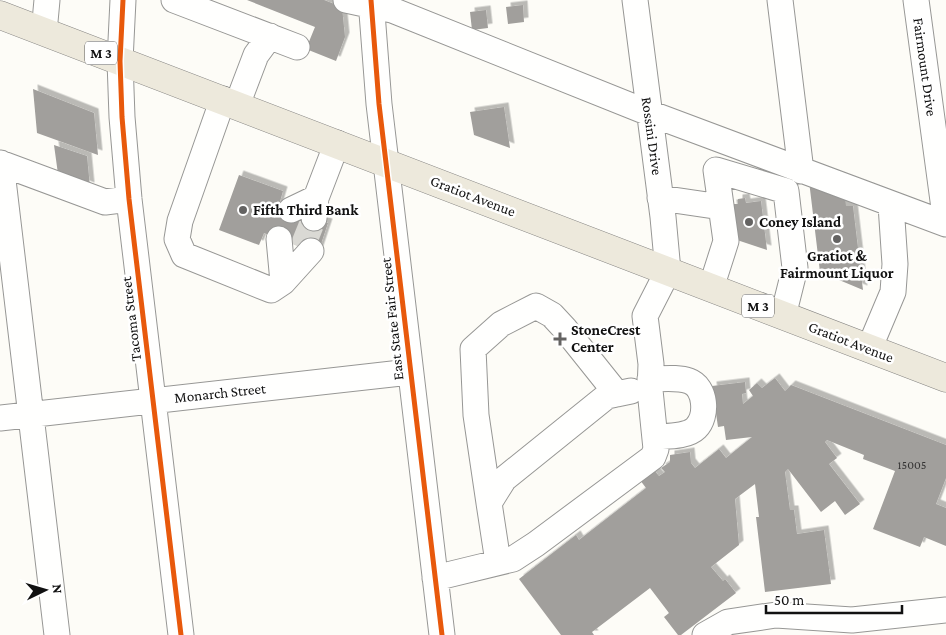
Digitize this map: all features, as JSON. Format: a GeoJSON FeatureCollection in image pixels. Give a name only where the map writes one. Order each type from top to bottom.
{"type":"FeatureCollection","features":[{"type":"Feature","properties":{"kind":"main road","name":"Gratiot Avenue"},"geometry":{"type":"LineString","coordinates":[[0,15],[946,378]]}},
{"type":"Feature","properties":{"kind":"street"},"geometry":{"type":"LineString","coordinates":[[44,32],[47,0]]}},
{"type":"Feature","properties":{"kind":"street","name":"Tacoma Street"},"geometry":{"type":"LineString","coordinates":[[123,0],[120,60],[122,117],[129,199],[181,635]]}},
{"type":"Feature","properties":{"kind":"street"},"geometry":{"type":"LineString","coordinates":[[174,0],[298,47]]}},
{"type":"Feature","properties":{"kind":"street"},"geometry":{"type":"LineString","coordinates":[[346,0],[371,3],[392,10],[649,113],[946,224]]}},
{"type":"Feature","properties":{"kind":"street","name":"Rossini Drive"},"geometry":{"type":"LineString","coordinates":[[636,0],[668,271]]}},
{"type":"Feature","properties":{"kind":"street"},"geometry":{"type":"LineString","coordinates":[[780,0],[801,171]]}},
{"type":"Feature","properties":{"kind":"street","name":"Fairmount Drive"},"geometry":{"type":"LineString","coordinates":[[916,0],[946,224]]}},
{"type":"Feature","properties":{"kind":"street","name":"East State Fair Street"},"geometry":{"type":"LineString","coordinates":[[371,3],[379,104],[442,635]]}},
{"type":"Feature","properties":{"kind":"street"},"geometry":{"type":"LineString","coordinates":[[270,36],[256,55],[230,102],[180,221],[177,239],[184,254],[271,290],[283,282],[294,245]]}},
{"type":"Feature","properties":{"kind":"street"},"geometry":{"type":"LineString","coordinates":[[307,212],[337,144]]}},
{"type":"Feature","properties":{"kind":"street"},"geometry":{"type":"LineString","coordinates":[[57,635],[0,163],[105,202],[129,199]]}},
{"type":"Feature","properties":{"kind":"street"},"geometry":{"type":"LineString","coordinates":[[711,288],[726,241],[716,170],[786,191],[795,268],[783,316]]}},
{"type":"Feature","properties":{"kind":"street"},"geometry":{"type":"LineString","coordinates":[[660,198],[721,207]]}},
{"type":"Feature","properties":{"kind":"street"},"geometry":{"type":"LineString","coordinates":[[869,349],[893,292],[895,264],[891,205]]}},
{"type":"Feature","properties":{"kind":"street"},"geometry":{"type":"LineString","coordinates":[[435,578],[513,559],[653,458],[656,449],[650,385],[651,364],[645,316],[668,271]]}},
{"type":"Feature","properties":{"kind":"street"},"geometry":{"type":"LineString","coordinates":[[498,562],[476,415],[473,348],[501,324],[536,306],[552,316],[565,329],[617,394]]}},
{"type":"Feature","properties":{"kind":"street","name":"Monarch Street"},"geometry":{"type":"LineString","coordinates":[[0,418],[410,372]]}},
{"type":"Feature","properties":{"kind":"street"},"geometry":{"type":"LineString","coordinates":[[489,503],[504,479],[607,396],[678,379],[697,385],[701,391],[704,406],[702,418],[696,428],[684,434],[655,437]]}},
{"type":"Feature","properties":{"kind":"street"},"geometry":{"type":"LineString","coordinates":[[705,635],[728,622],[776,615],[852,620],[946,610]]}},
{"type":"Feature","properties":{"kind":"building"},"geometry":{"type":"Polygon","coordinates":[[[247,0],[324,0],[342,7],[345,37],[336,61],[306,49],[315,27],[247,0]]]}},
{"type":"Feature","properties":{"kind":"building"},"geometry":{"type":"Polygon","coordinates":[[[523,5],[524,22],[508,24],[506,7],[523,5]]]}},
{"type":"Feature","properties":{"kind":"building"},"geometry":{"type":"Polygon","coordinates":[[[486,10],[488,28],[472,30],[470,12],[486,10]]]}},
{"type":"Feature","properties":{"kind":"building"},"geometry":{"type":"Polygon","coordinates":[[[33,89],[94,113],[98,155],[37,133],[33,89]]]}},
{"type":"Feature","properties":{"kind":"building"},"geometry":{"type":"Polygon","coordinates":[[[504,107],[510,148],[474,135],[470,112],[504,107]]]}},
{"type":"Feature","properties":{"kind":"building"},"geometry":{"type":"Polygon","coordinates":[[[54,145],[87,156],[90,187],[58,174],[54,145]]]}},
{"type":"Feature","properties":{"kind":"building"},"geometry":{"type":"Polygon","coordinates":[[[239,175],[283,191],[279,205],[328,223],[318,253],[264,233],[259,245],[219,230],[239,175]]]}},
{"type":"Feature","properties":{"kind":"building","name":"Gratiot & Fairmount Liquor"},"geometry":{"type":"Polygon","coordinates":[[[809,181],[845,194],[846,206],[853,206],[863,290],[820,272],[809,181]]]}},
{"type":"Feature","properties":{"kind":"building","name":"Coney Island"},"geometry":{"type":"Polygon","coordinates":[[[745,198],[746,203],[761,201],[767,250],[737,240],[732,204],[738,204],[738,199],[745,198]]]}},
{"type":"Feature","properties":{"kind":"building"},"geometry":{"type":"Polygon","coordinates":[[[775,378],[785,391],[791,385],[946,445],[946,478],[936,504],[946,508],[946,546],[924,537],[920,547],[873,529],[895,471],[863,459],[864,455],[827,440],[825,442],[837,458],[829,464],[860,504],[845,515],[835,501],[821,512],[788,469],[785,472],[790,510],[794,510],[797,534],[824,530],[831,584],[765,592],[756,517],[759,517],[755,484],[735,499],[739,545],[711,567],[723,581],[725,579],[736,593],[681,635],[678,635],[664,617],[669,613],[650,588],[592,632],[594,635],[561,635],[519,579],[576,535],[579,540],[646,488],[640,480],[653,469],[659,476],[665,472],[661,468],[670,462],[670,455],[690,452],[691,463],[695,468],[719,449],[726,458],[752,437],[726,440],[724,426],[718,427],[712,386],[745,382],[746,393],[742,394],[743,404],[753,396],[749,390],[757,383],[762,388],[775,378]]]}},
{"type":"Feature","properties":{"kind":"tunnel"},"geometry":{"type":"LineString","coordinates":[[302,248],[314,218]]}},
{"type":"Feature","properties":{"kind":"cycle path"},"geometry":{"type":"LineString","coordinates":[[123,0],[120,61],[122,117],[129,199],[181,635]]}},
{"type":"Feature","properties":{"kind":"cycle path"},"geometry":{"type":"LineString","coordinates":[[371,0],[379,104],[442,635]]}},
{"type":"Feature","properties":{"kind":"place","name":"Fifth Third Bank"},"geometry":{"type":"Point","coordinates":[243,210]}},
{"type":"Feature","properties":{"kind":"place","name":"Coney Island"},"geometry":{"type":"Point","coordinates":[749,222]}},
{"type":"Feature","properties":{"kind":"place","name":"Gratiot & Fairmount Liquor"},"geometry":{"type":"Point","coordinates":[837,239]}},
{"type":"Feature","properties":{"kind":"place","name":"StoneCrest Center"},"geometry":{"type":"Point","coordinates":[560,339]}}]}
